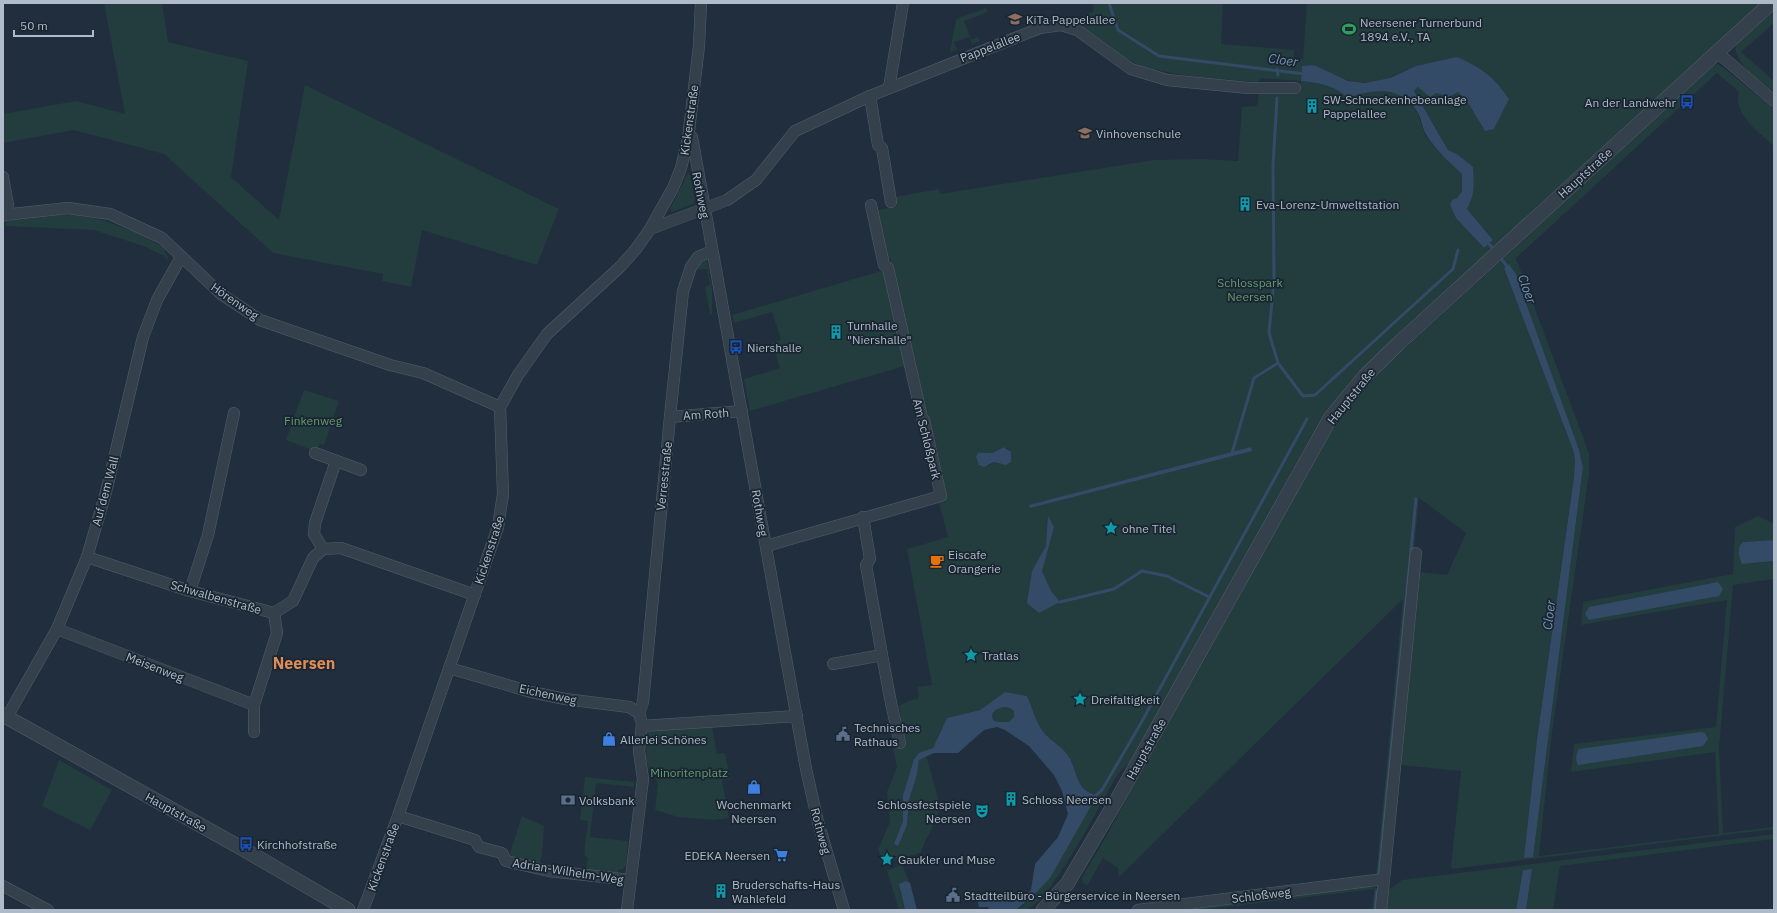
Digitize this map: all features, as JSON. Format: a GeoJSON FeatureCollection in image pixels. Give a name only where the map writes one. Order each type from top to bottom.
{"type":"FeatureCollection","features":[{"type":"Feature","properties":{"kind":"street","name":"Kickenstraße"},"geometry":{"type":"LineString","coordinates":[[363,910],[398,816],[495,540],[501,516],[503,487],[500,406],[518,375],[547,334],[620,267],[650,228],[670,195],[681,168],[691,114],[701,3]]}},
{"type":"Feature","properties":{"kind":"street"},"geometry":{"type":"LineString","coordinates":[[889,88],[903,3]]}},
{"type":"Feature","properties":{"kind":"street","name":"Hauptstraße"},"geometry":{"type":"LineString","coordinates":[[1043,910],[1067,884],[1118,798],[1331,417],[1365,376],[1485,264],[1771,3]]}},
{"type":"Feature","properties":{"kind":"street","name":"Pappelallee"},"geometry":{"type":"LineString","coordinates":[[704,208],[726,200],[756,180],[795,131],[889,88],[1040,28],[1062,25],[1077,30],[1131,69],[1167,80],[1248,88],[1295,88]]}},
{"type":"Feature","properties":{"kind":"street"},"geometry":{"type":"LineString","coordinates":[[1717,52],[1774,101]]}},
{"type":"Feature","properties":{"kind":"street"},"geometry":{"type":"LineString","coordinates":[[870,96],[878,145],[882,148],[891,202]]}},
{"type":"Feature","properties":{"kind":"street","name":"Rothweg"},"geometry":{"type":"LineString","coordinates":[[691,114],[693,151],[815,810],[844,910]]}},
{"type":"Feature","properties":{"kind":"street"},"geometry":{"type":"LineString","coordinates":[[3,177],[8,205],[3,215]]}},
{"type":"Feature","properties":{"kind":"street","name":"Am Schloßpark"},"geometry":{"type":"LineString","coordinates":[[766,546],[863,517],[941,496],[888,268],[884,265],[871,205]]}},
{"type":"Feature","properties":{"kind":"street","name":"Hörenweg"},"geometry":{"type":"LineString","coordinates":[[3,215],[68,208],[110,214],[162,238],[221,294],[260,320],[390,365],[422,373],[500,406]]}},
{"type":"Feature","properties":{"kind":"street"},"geometry":{"type":"LineString","coordinates":[[650,228],[704,208]]}},
{"type":"Feature","properties":{"kind":"street","name":"Verresstraße"},"geometry":{"type":"LineString","coordinates":[[641,720],[683,291],[691,267],[698,257],[712,251]]}},
{"type":"Feature","properties":{"kind":"street","name":"Auf dem Wall"},"geometry":{"type":"LineString","coordinates":[[5,716],[57,629],[87,557],[106,492],[143,337],[157,300],[181,257]]}},
{"type":"Feature","properties":{"kind":"street","name":"Am Roth"},"geometry":{"type":"LineString","coordinates":[[670,417],[742,411]]}},
{"type":"Feature","properties":{"kind":"street"},"geometry":{"type":"LineString","coordinates":[[190,591],[208,535],[234,413]]}},
{"type":"Feature","properties":{"kind":"street"},"geometry":{"type":"LineString","coordinates":[[314,453],[361,470]]}},
{"type":"Feature","properties":{"kind":"street"},"geometry":{"type":"LineString","coordinates":[[336,461],[315,523],[314,534],[323,549],[341,548],[475,594]]}},
{"type":"Feature","properties":{"kind":"street"},"geometry":{"type":"LineString","coordinates":[[863,517],[870,559],[866,565],[891,703],[900,743]]}},
{"type":"Feature","properties":{"kind":"street","name":"Schwalbenstraße"},"geometry":{"type":"LineString","coordinates":[[87,557],[190,591],[274,613],[293,601],[313,558],[323,549]]}},
{"type":"Feature","properties":{"kind":"street"},"geometry":{"type":"LineString","coordinates":[[1381,910],[1416,553]]}},
{"type":"Feature","properties":{"kind":"street"},"geometry":{"type":"LineString","coordinates":[[254,732],[254,705],[277,633],[274,613]]}},
{"type":"Feature","properties":{"kind":"street","name":"Meisenweg"},"geometry":{"type":"LineString","coordinates":[[57,629],[254,705]]}},
{"type":"Feature","properties":{"kind":"street"},"geometry":{"type":"LineString","coordinates":[[833,664],[882,655]]}},
{"type":"Feature","properties":{"kind":"street","name":"Eichenweg"},"geometry":{"type":"LineString","coordinates":[[449,668],[531,692],[565,699],[629,707],[641,720],[797,716]]}},
{"type":"Feature","properties":{"kind":"street","name":"Hauptstraße"},"geometry":{"type":"LineString","coordinates":[[5,716],[243,849],[339,908]]}},
{"type":"Feature","properties":{"kind":"street"},"geometry":{"type":"LineString","coordinates":[[627,910],[643,779],[639,752],[641,720]]}},
{"type":"Feature","properties":{"kind":"street","name":"Adrian-Wilhelm-Weg"},"geometry":{"type":"LineString","coordinates":[[398,816],[475,840],[479,847],[502,853],[506,861],[549,870],[631,880]]}},
{"type":"Feature","properties":{"kind":"street","name":"Schloßweg"},"geometry":{"type":"LineString","coordinates":[[1138,910],[1384,879]]}},
{"type":"Feature","properties":{"kind":"street"},"geometry":{"type":"LineString","coordinates":[[3,886],[48,910]]}},
{"type":"Feature","properties":{"kind":"green space"},"geometry":{"type":"Polygon","coordinates":[[[104,3],[162,3],[168,42],[248,61],[231,177],[279,220],[305,85],[559,209],[537,265],[422,230],[411,287],[382,281],[383,274],[273,253],[164,154],[74,130],[3,143],[3,114],[76,101],[125,114],[104,3]]]}},
{"type":"Feature","properties":{"kind":"green space","name":"Schlosspark Neersen"},"geometry":{"type":"Polygon","coordinates":[[[1092,3],[1223,3],[1221,44],[1294,50],[1294,58],[1303,59],[1307,3],[1765,3],[1344,391],[1320,423],[1298,460],[1132,760],[1119,773],[1062,871],[1036,903],[1024,910],[1016,910],[1023,906],[1062,855],[1095,799],[1093,794],[1082,787],[1067,754],[1042,730],[1035,718],[1027,696],[1005,692],[980,710],[947,718],[933,749],[919,753],[914,759],[903,795],[903,821],[894,844],[907,825],[909,800],[917,775],[919,760],[926,755],[941,809],[920,853],[882,863],[878,849],[890,822],[887,792],[897,767],[893,749],[905,745],[899,706],[908,701],[918,699],[919,694],[917,687],[932,685],[907,549],[948,537],[939,503],[945,502],[941,485],[944,480],[928,414],[925,411],[890,259],[887,257],[877,214],[879,210],[897,206],[895,197],[939,189],[940,194],[1154,160],[1201,159],[1238,161],[1242,107],[1256,106],[1258,103],[1259,91],[1297,92],[1301,81],[1260,78],[1259,82],[1218,79],[1176,74],[1142,66],[1121,54],[1081,27],[1072,23],[1074,20],[1094,11],[1092,3]],[[1314,65],[1302,66],[1301,81],[1326,85],[1344,94],[1376,91],[1397,93],[1406,98],[1418,114],[1425,135],[1441,154],[1462,174],[1463,191],[1450,205],[1456,218],[1484,248],[1493,240],[1467,209],[1471,202],[1457,154],[1448,150],[1414,91],[1418,87],[1449,97],[1458,91],[1468,103],[1485,131],[1509,99],[1416,66],[1383,79],[1357,82],[1344,79],[1314,65]],[[1004,447],[992,453],[981,453],[989,466],[994,462],[1001,464],[1009,449],[1004,447]]]}},
{"type":"Feature","properties":{"kind":"green space"},"geometry":{"type":"Polygon","coordinates":[[[986,8],[988,12],[964,21],[971,40],[978,37],[980,41],[972,44],[969,37],[954,42],[957,50],[950,52],[956,19],[986,8]]]}},
{"type":"Feature","properties":{"kind":"green space"},"geometry":{"type":"Polygon","coordinates":[[[1774,10],[1774,23],[1741,52],[1774,81],[1774,92],[1745,67],[1737,55],[1735,48],[1738,42],[1774,10]]]}},
{"type":"Feature","properties":{"kind":"green space"},"geometry":{"type":"Polygon","coordinates":[[[1717,64],[1724,68],[1774,109],[1774,146],[1743,116],[1738,100],[1739,92],[1717,73],[1516,258],[1589,453],[1589,474],[1551,740],[1539,856],[1719,834],[1715,752],[1571,772],[1574,744],[1716,727],[1727,600],[1581,625],[1583,602],[1733,574],[1735,527],[1758,516],[1774,524],[1774,540],[1743,542],[1743,564],[1774,561],[1774,579],[1733,585],[1719,749],[1723,833],[1774,827],[1774,829],[1452,869],[1461,771],[1400,765],[1419,572],[1447,575],[1466,533],[1419,498],[1382,876],[1107,910],[1376,876],[1403,599],[1119,877],[1118,868],[1103,858],[1087,886],[1082,882],[1082,877],[1107,835],[1307,469],[1349,405],[1377,374],[1717,64]],[[1512,267],[1504,268],[1573,450],[1575,460],[1574,477],[1537,739],[1525,858],[1533,856],[1583,467],[1582,460],[1512,267]]]}},
{"type":"Feature","properties":{"kind":"green space"},"geometry":{"type":"Polygon","coordinates":[[[688,173],[690,175],[695,200],[693,204],[672,212],[670,209],[688,173]]]}},
{"type":"Feature","properties":{"kind":"green space"},"geometry":{"type":"Polygon","coordinates":[[[50,215],[80,215],[105,221],[138,233],[163,247],[169,261],[164,256],[146,247],[94,230],[5,226],[7,221],[13,219],[50,215]]]}},
{"type":"Feature","properties":{"kind":"green space"},"geometry":{"type":"Polygon","coordinates":[[[707,261],[712,288],[712,314],[710,314],[705,287],[710,285],[707,269],[697,270],[700,263],[707,261]]]}},
{"type":"Feature","properties":{"kind":"green space"},"geometry":{"type":"Polygon","coordinates":[[[881,271],[885,273],[905,366],[750,411],[744,379],[780,368],[772,343],[781,340],[772,312],[734,323],[732,315],[881,271]]]}},
{"type":"Feature","properties":{"kind":"green space","name":"Finkenweg"},"geometry":{"type":"Polygon","coordinates":[[[304,390],[339,401],[324,445],[319,444],[318,447],[312,450],[286,440],[304,390]]]}},
{"type":"Feature","properties":{"kind":"green space"},"geometry":{"type":"Polygon","coordinates":[[[1010,707],[1014,711],[1015,717],[1010,722],[997,722],[993,720],[992,715],[995,710],[1010,707]]]}},
{"type":"Feature","properties":{"kind":"green space","name":"Minoritenplatz"},"geometry":{"type":"Polygon","coordinates":[[[712,726],[717,754],[725,753],[730,779],[722,780],[729,818],[714,820],[678,817],[655,810],[658,784],[654,773],[650,772],[646,759],[647,734],[651,730],[712,726]]]}},
{"type":"Feature","properties":{"kind":"green space"},"geometry":{"type":"Polygon","coordinates":[[[59,760],[112,790],[90,830],[42,806],[59,760]]]}},
{"type":"Feature","properties":{"kind":"green space"},"geometry":{"type":"Polygon","coordinates":[[[585,777],[634,782],[634,787],[596,783],[590,837],[628,841],[626,865],[623,869],[618,870],[618,873],[586,870],[588,858],[584,855],[588,821],[580,820],[585,777]]]}},
{"type":"Feature","properties":{"kind":"green space"},"geometry":{"type":"Polygon","coordinates":[[[522,816],[544,826],[542,855],[539,866],[515,861],[510,853],[522,816]]]}},
{"type":"Feature","properties":{"kind":"green space"},"geometry":{"type":"Polygon","coordinates":[[[1774,834],[1774,839],[1560,866],[1553,910],[1526,910],[1532,870],[1523,871],[1516,910],[1385,910],[1387,891],[1402,880],[1774,834]]]}},
{"type":"Feature","properties":{"kind":"green space"},"geometry":{"type":"Polygon","coordinates":[[[902,865],[910,883],[906,881],[900,893],[905,910],[899,910],[887,870],[902,865]]]}},
{"type":"Feature","properties":{"kind":"green space"},"geometry":{"type":"Polygon","coordinates":[[[1366,885],[1374,888],[1380,888],[1378,910],[1372,910],[1374,889],[1203,910],[1161,910],[1366,885]]]}},
{"type":"Feature","properties":{"kind":"water"},"geometry":{"type":"Polygon","coordinates":[[[1457,57],[1480,69],[1498,84],[1509,99],[1494,129],[1485,131],[1468,103],[1458,92],[1449,97],[1436,93],[1430,97],[1418,87],[1414,91],[1448,150],[1457,154],[1473,167],[1473,194],[1467,209],[1493,240],[1484,248],[1456,218],[1450,205],[1452,200],[1457,198],[1462,191],[1462,174],[1443,156],[1427,136],[1418,113],[1411,104],[1404,98],[1395,94],[1377,91],[1347,98],[1332,87],[1301,81],[1302,66],[1314,65],[1348,81],[1365,83],[1390,78],[1416,66],[1457,57]]]}},
{"type":"Feature","properties":{"kind":"water"},"geometry":{"type":"Polygon","coordinates":[[[1509,264],[1516,274],[1579,450],[1583,467],[1533,857],[1524,858],[1537,739],[1574,477],[1575,460],[1573,450],[1504,268],[1509,264]]]}},
{"type":"Feature","properties":{"kind":"water"},"geometry":{"type":"Polygon","coordinates":[[[1004,447],[1011,452],[1011,462],[1006,465],[994,462],[984,467],[979,465],[976,457],[978,453],[992,453],[1004,447]]]}},
{"type":"Feature","properties":{"kind":"water"},"geometry":{"type":"Polygon","coordinates":[[[1251,447],[1252,451],[1030,508],[1029,505],[1251,447]]]}},
{"type":"Feature","properties":{"kind":"water"},"geometry":{"type":"Polygon","coordinates":[[[1048,516],[1054,527],[1042,571],[1051,591],[1060,602],[1039,613],[1027,603],[1032,571],[1046,546],[1048,516]]]}},
{"type":"Feature","properties":{"kind":"water"},"geometry":{"type":"Polygon","coordinates":[[[1774,540],[1774,561],[1742,564],[1739,556],[1739,547],[1743,542],[1774,540]]]}},
{"type":"Feature","properties":{"kind":"water"},"geometry":{"type":"Polygon","coordinates":[[[1718,582],[1723,589],[1719,596],[1589,620],[1585,614],[1589,607],[1718,582]]]}},
{"type":"Feature","properties":{"kind":"water"},"geometry":{"type":"Polygon","coordinates":[[[1005,692],[1027,696],[1035,718],[1042,730],[1067,754],[1082,787],[1093,794],[1095,799],[1050,878],[1033,896],[1016,910],[989,910],[988,907],[979,907],[977,899],[997,900],[1025,895],[1031,890],[1035,864],[1058,837],[1068,814],[1062,791],[1054,775],[1029,746],[1005,730],[997,727],[984,730],[958,753],[934,753],[919,760],[917,775],[909,800],[907,825],[898,846],[894,844],[903,821],[903,795],[914,759],[919,753],[933,748],[947,718],[980,710],[1005,692]],[[1004,707],[995,710],[992,715],[993,720],[997,722],[1009,722],[1014,717],[1014,711],[1010,708],[1004,707]]]}},
{"type":"Feature","properties":{"kind":"water"},"geometry":{"type":"Polygon","coordinates":[[[1701,732],[1705,733],[1708,739],[1703,746],[1578,765],[1576,761],[1579,749],[1701,732]]]}},
{"type":"Feature","properties":{"kind":"water"},"geometry":{"type":"Polygon","coordinates":[[[1532,869],[1526,910],[1516,910],[1523,870],[1532,869]]]}},
{"type":"Feature","properties":{"kind":"water"},"geometry":{"type":"Polygon","coordinates":[[[906,881],[910,883],[917,910],[905,910],[899,884],[906,881]]]}},
{"type":"Feature","properties":{"kind":"waterway","name":"Cloer"},"geometry":{"type":"LineString","coordinates":[[1109,3],[1118,30],[1159,56],[1305,74]]}},
{"type":"Feature","properties":{"kind":"waterway","name":"Cloer"},"geometry":{"type":"LineString","coordinates":[[1277,69],[1278,75]]}},
{"type":"Feature","properties":{"kind":"waterway"},"geometry":{"type":"LineString","coordinates":[[1277,98],[1273,165],[1274,279],[1269,333],[1278,363],[1303,396],[1315,395],[1453,269],[1458,250]]}},
{"type":"Feature","properties":{"kind":"waterway","name":"Cloer"},"geometry":{"type":"LineString","coordinates":[[1486,240],[1494,250]]}},
{"type":"Feature","properties":{"kind":"waterway","name":"Cloer"},"geometry":{"type":"LineString","coordinates":[[1499,256],[1509,269]]}},
{"type":"Feature","properties":{"kind":"waterway"},"geometry":{"type":"LineString","coordinates":[[1232,453],[1254,378],[1278,363]]}},
{"type":"Feature","properties":{"kind":"waterway"},"geometry":{"type":"LineString","coordinates":[[1094,797],[1102,790],[1141,723],[1307,419]]}},
{"type":"Feature","properties":{"kind":"waterway"},"geometry":{"type":"LineString","coordinates":[[1379,873],[1416,499]]}},
{"type":"Feature","properties":{"kind":"waterway"},"geometry":{"type":"LineString","coordinates":[[1060,602],[1114,589],[1142,571],[1167,576],[1209,597]]}},
{"type":"Feature","properties":{"kind":"waterway"},"geometry":{"type":"LineString","coordinates":[[1375,910],[1377,891]]}},
{"type":"Feature","properties":{"kind":"place","name":"KiTa Pappelallee"},"geometry":{"type":"Point","coordinates":[1015,19]}},
{"type":"Feature","properties":{"kind":"place","name":"Neersener Turnerbund 1894 e.V., TA"},"geometry":{"type":"Point","coordinates":[1349,29]}},
{"type":"Feature","properties":{"kind":"place","name":"An der Landwehr"},"geometry":{"type":"Point","coordinates":[1687,102]}},
{"type":"Feature","properties":{"kind":"place","name":"SW-Schneckenhebeanlage Pappelallee"},"geometry":{"type":"Point","coordinates":[1312,106]}},
{"type":"Feature","properties":{"kind":"place","name":"Vinhovenschule"},"geometry":{"type":"Point","coordinates":[1085,133]}},
{"type":"Feature","properties":{"kind":"place","name":"Eva-Lorenz-Umweltstation"},"geometry":{"type":"Point","coordinates":[1245,204]}},
{"type":"Feature","properties":{"kind":"place","name":"Turnhalle \"Niershalle\""},"geometry":{"type":"Point","coordinates":[836,332]}},
{"type":"Feature","properties":{"kind":"place","name":"Niershalle"},"geometry":{"type":"Point","coordinates":[736,347]}},
{"type":"Feature","properties":{"kind":"place","name":"ohne Titel"},"geometry":{"type":"Point","coordinates":[1111,528]}},
{"type":"Feature","properties":{"kind":"place","name":"Eiscafe Orangerie"},"geometry":{"type":"Point","coordinates":[937,561]}},
{"type":"Feature","properties":{"kind":"place","name":"Tratlas"},"geometry":{"type":"Point","coordinates":[971,655]}},
{"type":"Feature","properties":{"kind":"place","name":"Dreifaltigkeit"},"geometry":{"type":"Point","coordinates":[1080,699]}},
{"type":"Feature","properties":{"kind":"place","name":"Technisches Rathaus"},"geometry":{"type":"Point","coordinates":[843,734]}},
{"type":"Feature","properties":{"kind":"place","name":"Allerlei Schönes"},"geometry":{"type":"Point","coordinates":[609,739]}},
{"type":"Feature","properties":{"kind":"place","name":"Wochenmarkt Neersen"},"geometry":{"type":"Point","coordinates":[754,787]}},
{"type":"Feature","properties":{"kind":"place","name":"Schloss Neersen"},"geometry":{"type":"Point","coordinates":[1011,799]}},
{"type":"Feature","properties":{"kind":"place","name":"Volksbank"},"geometry":{"type":"Point","coordinates":[568,800]}},
{"type":"Feature","properties":{"kind":"place","name":"Schlossfestspiele Neersen"},"geometry":{"type":"Point","coordinates":[982,811]}},
{"type":"Feature","properties":{"kind":"place","name":"Kirchhofstraße"},"geometry":{"type":"Point","coordinates":[246,844]}},
{"type":"Feature","properties":{"kind":"place","name":"EDEKA Neersen"},"geometry":{"type":"Point","coordinates":[781,855]}},
{"type":"Feature","properties":{"kind":"place","name":"Gaukler und Muse"},"geometry":{"type":"Point","coordinates":[887,859]}},
{"type":"Feature","properties":{"kind":"place","name":"Bruderschafts-Haus Wahlefeld"},"geometry":{"type":"Point","coordinates":[721,891]}},
{"type":"Feature","properties":{"kind":"place","name":"Stadtteilbüro - Bürgerservice in Neersen"},"geometry":{"type":"Point","coordinates":[953,895]}},
{"type":"Feature","properties":{"kind":"district","name":"Neersen"},"geometry":{"type":"Point","coordinates":[304,663]}}]}
